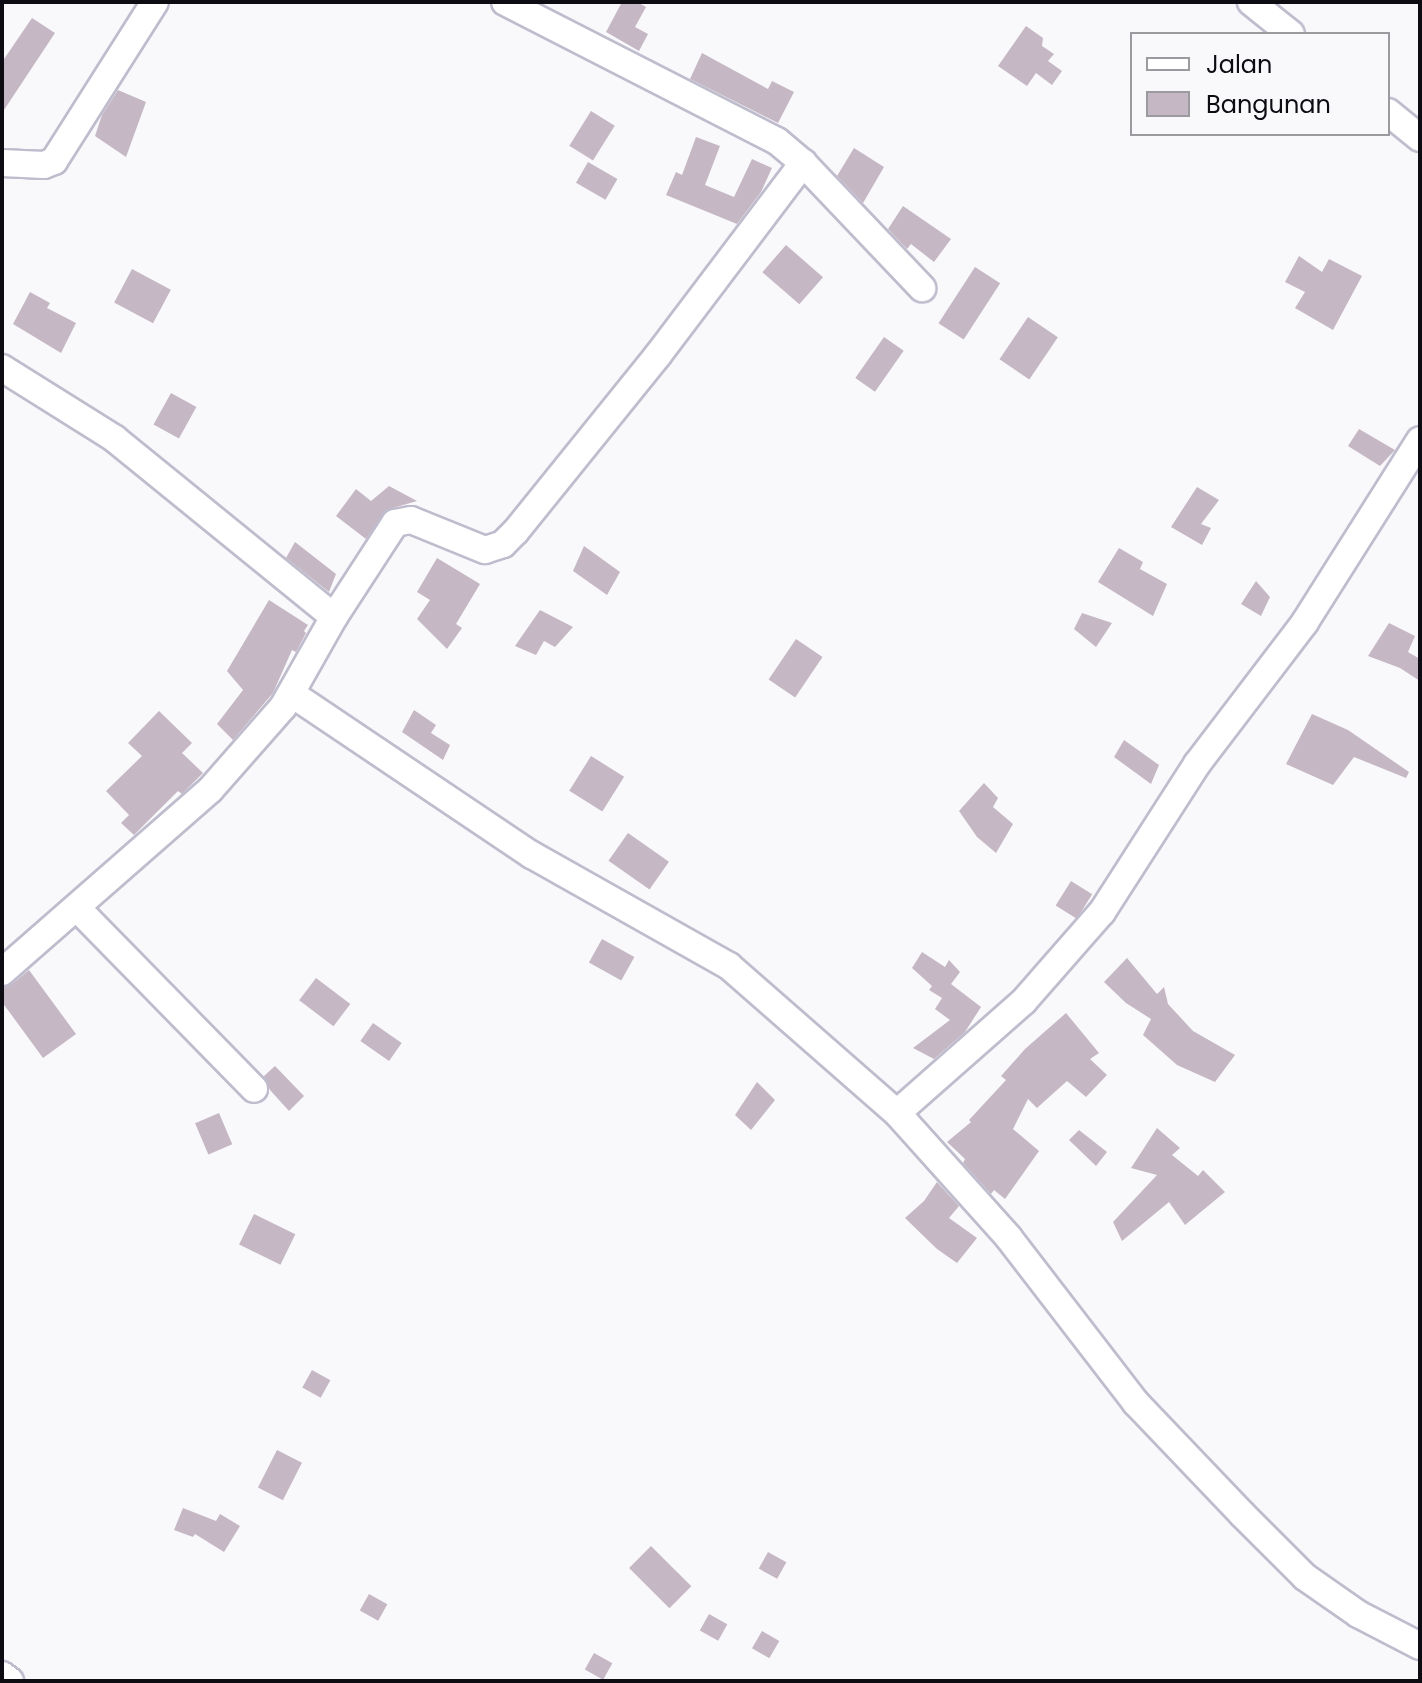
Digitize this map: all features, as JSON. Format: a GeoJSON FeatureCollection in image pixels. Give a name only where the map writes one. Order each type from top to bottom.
{"type":"FeatureCollection","features":[{"type":"Feature","properties":{"kind":"street"},"geometry":{"type":"LineString","coordinates":[[2,163],[44,165],[54,161],[155,2]]}},
{"type":"Feature","properties":{"kind":"street"},"geometry":{"type":"LineString","coordinates":[[505,2],[777,141],[803,163],[922,288]]}},
{"type":"Feature","properties":{"kind":"street"},"geometry":{"type":"LineString","coordinates":[[1251,2],[1288,32]]}},
{"type":"Feature","properties":{"kind":"street"},"geometry":{"type":"LineString","coordinates":[[1390,114],[1420,138]]}},
{"type":"Feature","properties":{"kind":"street"},"geometry":{"type":"LineString","coordinates":[[2,972],[210,790],[292,694],[334,617],[395,523],[402,520],[485,550],[503,544],[658,355],[803,163]]}},
{"type":"Feature","properties":{"kind":"street"},"geometry":{"type":"LineString","coordinates":[[2,368],[115,439],[334,617]]}},
{"type":"Feature","properties":{"kind":"street"},"geometry":{"type":"LineString","coordinates":[[897,1113],[1024,1001],[1102,912],[1197,764],[1305,622],[1420,440]]}},
{"type":"Feature","properties":{"kind":"street"},"geometry":{"type":"LineString","coordinates":[[292,694],[532,855],[729,966],[897,1113],[1009,1238],[1136,1403],[1305,1577],[1358,1614],[1420,1646]]}},
{"type":"Feature","properties":{"kind":"street"},"geometry":{"type":"LineString","coordinates":[[77,908],[254,1089]]}},
{"type":"Feature","properties":{"kind":"street"},"geometry":{"type":"LineString","coordinates":[[2,1675],[10,1681]]}},
{"type":"Feature","properties":{"kind":"building"},"geometry":{"type":"Polygon","coordinates":[[[622,2],[637,2],[646,7],[635,27],[648,34],[639,51],[606,32],[622,2]]]}},
{"type":"Feature","properties":{"kind":"building"},"geometry":{"type":"Polygon","coordinates":[[[32,18],[55,33],[2,113],[2,62],[32,18]]]}},
{"type":"Feature","properties":{"kind":"building"},"geometry":{"type":"Polygon","coordinates":[[[1026,26],[1043,38],[1042,46],[1054,54],[1048,61],[1062,71],[1052,85],[1036,73],[1027,86],[998,66],[1026,26]]]}},
{"type":"Feature","properties":{"kind":"building"},"geometry":{"type":"Polygon","coordinates":[[[702,53],[768,89],[772,81],[794,92],[778,123],[690,79],[702,53]]]}},
{"type":"Feature","properties":{"kind":"building"},"geometry":{"type":"Polygon","coordinates":[[[118,90],[146,102],[126,157],[95,136],[102,115],[118,90]]]}},
{"type":"Feature","properties":{"kind":"building"},"geometry":{"type":"Polygon","coordinates":[[[591,111],[615,126],[593,161],[569,146],[591,111]]]}},
{"type":"Feature","properties":{"kind":"building"},"geometry":{"type":"Polygon","coordinates":[[[696,137],[720,146],[705,185],[734,197],[752,159],[772,168],[761,192],[737,224],[666,195],[676,172],[682,175],[696,137]]]}},
{"type":"Feature","properties":{"kind":"building"},"geometry":{"type":"Polygon","coordinates":[[[854,148],[884,167],[863,203],[837,176],[854,148]]]}},
{"type":"Feature","properties":{"kind":"building"},"geometry":{"type":"Polygon","coordinates":[[[588,162],[617,179],[605,200],[576,183],[588,162]]]}},
{"type":"Feature","properties":{"kind":"building"},"geometry":{"type":"Polygon","coordinates":[[[903,206],[951,239],[934,262],[911,244],[907,249],[888,229],[903,206]]]}},
{"type":"Feature","properties":{"kind":"building"},"geometry":{"type":"Polygon","coordinates":[[[786,245],[823,277],[799,304],[762,272],[786,245]]]}},
{"type":"Feature","properties":{"kind":"building"},"geometry":{"type":"Polygon","coordinates":[[[1299,256],[1322,272],[1329,259],[1362,276],[1333,330],[1295,308],[1305,292],[1285,282],[1299,256]]]}},
{"type":"Feature","properties":{"kind":"building"},"geometry":{"type":"Polygon","coordinates":[[[975,267],[1000,283],[964,340],[939,323],[975,267]]]}},
{"type":"Feature","properties":{"kind":"building"},"geometry":{"type":"Polygon","coordinates":[[[132,269],[171,290],[153,323],[114,303],[132,269]]]}},
{"type":"Feature","properties":{"kind":"building"},"geometry":{"type":"Polygon","coordinates":[[[30,292],[50,303],[47,308],[76,323],[61,353],[13,324],[30,292]]]}},
{"type":"Feature","properties":{"kind":"building"},"geometry":{"type":"Polygon","coordinates":[[[1028,317],[1058,337],[1029,379],[999,359],[1028,317]]]}},
{"type":"Feature","properties":{"kind":"building"},"geometry":{"type":"Polygon","coordinates":[[[884,337],[904,351],[875,392],[855,378],[884,337]]]}},
{"type":"Feature","properties":{"kind":"building"},"geometry":{"type":"Polygon","coordinates":[[[171,393],[196,407],[179,439],[154,424],[171,393]]]}},
{"type":"Feature","properties":{"kind":"building"},"geometry":{"type":"Polygon","coordinates":[[[1359,429],[1395,450],[1380,466],[1348,446],[1359,429]]]}},
{"type":"Feature","properties":{"kind":"building"},"geometry":{"type":"Polygon","coordinates":[[[389,486],[417,501],[386,510],[366,539],[336,516],[356,489],[371,501],[389,486]]]}},
{"type":"Feature","properties":{"kind":"building"},"geometry":{"type":"Polygon","coordinates":[[[1197,487],[1219,500],[1201,524],[1211,528],[1202,545],[1171,527],[1197,487]]]}},
{"type":"Feature","properties":{"kind":"building"},"geometry":{"type":"Polygon","coordinates":[[[295,542],[336,574],[329,592],[286,558],[295,542]]]}},
{"type":"Feature","properties":{"kind":"building"},"geometry":{"type":"Polygon","coordinates":[[[584,546],[620,572],[607,595],[573,571],[584,546]]]}},
{"type":"Feature","properties":{"kind":"building"},"geometry":{"type":"Polygon","coordinates":[[[1119,548],[1143,562],[1140,569],[1167,584],[1153,616],[1098,582],[1119,548]]]}},
{"type":"Feature","properties":{"kind":"building"},"geometry":{"type":"Polygon","coordinates":[[[437,558],[480,584],[456,624],[462,628],[447,649],[417,619],[430,600],[417,592],[437,558]]]}},
{"type":"Feature","properties":{"kind":"building"},"geometry":{"type":"Polygon","coordinates":[[[1256,581],[1270,597],[1261,616],[1241,604],[1256,581]]]}},
{"type":"Feature","properties":{"kind":"building"},"geometry":{"type":"Polygon","coordinates":[[[269,600],[308,625],[304,631],[306,633],[296,652],[292,650],[273,693],[233,740],[217,724],[243,690],[227,671],[269,600]]]}},
{"type":"Feature","properties":{"kind":"building"},"geometry":{"type":"Polygon","coordinates":[[[540,610],[573,627],[555,647],[544,641],[536,655],[515,646],[540,610]]]}},
{"type":"Feature","properties":{"kind":"building"},"geometry":{"type":"Polygon","coordinates":[[[1082,613],[1112,623],[1096,647],[1074,629],[1082,613]]]}},
{"type":"Feature","properties":{"kind":"building"},"geometry":{"type":"Polygon","coordinates":[[[1389,623],[1415,636],[1408,652],[1420,659],[1420,681],[1400,668],[1368,656],[1389,623]]]}},
{"type":"Feature","properties":{"kind":"building"},"geometry":{"type":"Polygon","coordinates":[[[796,639],[823,657],[795,698],[769,680],[796,639]]]}},
{"type":"Feature","properties":{"kind":"building"},"geometry":{"type":"Polygon","coordinates":[[[414,710],[436,725],[431,733],[450,745],[443,760],[402,732],[414,710]]]}},
{"type":"Feature","properties":{"kind":"building"},"geometry":{"type":"Polygon","coordinates":[[[159,711],[192,743],[182,753],[203,773],[182,794],[178,791],[134,835],[121,823],[129,815],[106,791],[142,756],[128,743],[159,711]]]}},
{"type":"Feature","properties":{"kind":"building"},"geometry":{"type":"Polygon","coordinates":[[[1312,714],[1348,730],[1409,772],[1406,778],[1354,757],[1333,785],[1286,764],[1312,714]]]}},
{"type":"Feature","properties":{"kind":"building"},"geometry":{"type":"Polygon","coordinates":[[[1124,740],[1159,765],[1151,784],[1114,757],[1124,740]]]}},
{"type":"Feature","properties":{"kind":"building"},"geometry":{"type":"Polygon","coordinates":[[[591,756],[624,777],[602,811],[569,791],[591,756]]]}},
{"type":"Feature","properties":{"kind":"building"},"geometry":{"type":"Polygon","coordinates":[[[984,783],[998,798],[993,807],[1013,824],[996,853],[977,837],[959,811],[984,783]]]}},
{"type":"Feature","properties":{"kind":"building"},"geometry":{"type":"Polygon","coordinates":[[[628,833],[669,862],[649,890],[608,861],[628,833]]]}},
{"type":"Feature","properties":{"kind":"building"},"geometry":{"type":"Polygon","coordinates":[[[1071,881],[1092,894],[1077,919],[1056,906],[1071,881]]]}},
{"type":"Feature","properties":{"kind":"building"},"geometry":{"type":"Polygon","coordinates":[[[602,939],[634,957],[621,981],[589,963],[602,939]]]}},
{"type":"Feature","properties":{"kind":"building"},"geometry":{"type":"Polygon","coordinates":[[[922,952],[945,967],[949,960],[960,972],[951,984],[981,1007],[965,1032],[934,1059],[913,1048],[950,1020],[935,1009],[942,998],[929,990],[932,986],[912,968],[922,952]]]}},
{"type":"Feature","properties":{"kind":"building"},"geometry":{"type":"Polygon","coordinates":[[[1127,958],[1157,994],[1164,987],[1168,1004],[1193,1031],[1235,1055],[1215,1082],[1177,1065],[1143,1035],[1151,1019],[1126,1003],[1104,982],[1127,958]]]}},
{"type":"Feature","properties":{"kind":"building"},"geometry":{"type":"Polygon","coordinates":[[[29,970],[76,1034],[43,1058],[2,1002],[2,988],[29,970]]]}},
{"type":"Feature","properties":{"kind":"building"},"geometry":{"type":"Polygon","coordinates":[[[316,978],[350,1004],[333,1026],[299,1000],[316,978]]]}},
{"type":"Feature","properties":{"kind":"building"},"geometry":{"type":"Polygon","coordinates":[[[1066,1013],[1099,1053],[1090,1059],[1107,1075],[1086,1097],[1067,1081],[1037,1108],[1028,1099],[1013,1129],[1039,1151],[1005,1199],[994,1190],[991,1194],[963,1163],[965,1159],[947,1142],[971,1122],[969,1120],[1006,1080],[1001,1076],[1025,1049],[1066,1013]]]}},
{"type":"Feature","properties":{"kind":"building"},"geometry":{"type":"Polygon","coordinates":[[[373,1023],[402,1043],[389,1061],[360,1041],[373,1023]]]}},
{"type":"Feature","properties":{"kind":"building"},"geometry":{"type":"Polygon","coordinates":[[[275,1066],[304,1096],[289,1111],[270,1090],[264,1076],[275,1066]]]}},
{"type":"Feature","properties":{"kind":"building"},"geometry":{"type":"Polygon","coordinates":[[[757,1082],[775,1100],[751,1130],[735,1115],[757,1082]]]}},
{"type":"Feature","properties":{"kind":"building"},"geometry":{"type":"Polygon","coordinates":[[[219,1113],[232,1144],[208,1154],[195,1123],[219,1113]]]}},
{"type":"Feature","properties":{"kind":"building"},"geometry":{"type":"Polygon","coordinates":[[[1157,1128],[1180,1148],[1172,1155],[1198,1176],[1203,1170],[1225,1192],[1185,1225],[1169,1202],[1122,1241],[1113,1222],[1157,1175],[1131,1168],[1157,1128]]]}},
{"type":"Feature","properties":{"kind":"building"},"geometry":{"type":"Polygon","coordinates":[[[1079,1130],[1107,1152],[1096,1166],[1069,1140],[1079,1130]]]}},
{"type":"Feature","properties":{"kind":"building"},"geometry":{"type":"Polygon","coordinates":[[[937,1182],[959,1206],[949,1218],[977,1238],[957,1263],[937,1249],[905,1218],[924,1201],[937,1182]]]}},
{"type":"Feature","properties":{"kind":"building"},"geometry":{"type":"Polygon","coordinates":[[[254,1214],[295,1234],[280,1265],[239,1245],[254,1214]]]}},
{"type":"Feature","properties":{"kind":"building"},"geometry":{"type":"Polygon","coordinates":[[[312,1370],[330,1380],[321,1398],[302,1387],[312,1370]]]}},
{"type":"Feature","properties":{"kind":"building"},"geometry":{"type":"Polygon","coordinates":[[[277,1450],[302,1463],[283,1500],[258,1487],[277,1450]]]}},
{"type":"Feature","properties":{"kind":"building"},"geometry":{"type":"Polygon","coordinates":[[[183,1508],[216,1521],[220,1514],[240,1526],[224,1552],[195,1534],[193,1537],[174,1530],[183,1508]]]}},
{"type":"Feature","properties":{"kind":"building"},"geometry":{"type":"Polygon","coordinates":[[[651,1546],[691,1586],[669,1608],[629,1568],[651,1546]]]}},
{"type":"Feature","properties":{"kind":"building"},"geometry":{"type":"Polygon","coordinates":[[[768,1552],[786,1562],[777,1579],[759,1569],[768,1552]]]}},
{"type":"Feature","properties":{"kind":"building"},"geometry":{"type":"Polygon","coordinates":[[[369,1594],[387,1604],[378,1621],[360,1611],[369,1594]]]}},
{"type":"Feature","properties":{"kind":"building"},"geometry":{"type":"Polygon","coordinates":[[[709,1614],[727,1624],[718,1641],[700,1631],[709,1614]]]}},
{"type":"Feature","properties":{"kind":"building"},"geometry":{"type":"Polygon","coordinates":[[[762,1631],[779,1641],[769,1658],[752,1648],[762,1631]]]}},
{"type":"Feature","properties":{"kind":"building"},"geometry":{"type":"Polygon","coordinates":[[[594,1653],[612,1663],[603,1680],[585,1670],[594,1653]]]}}]}
